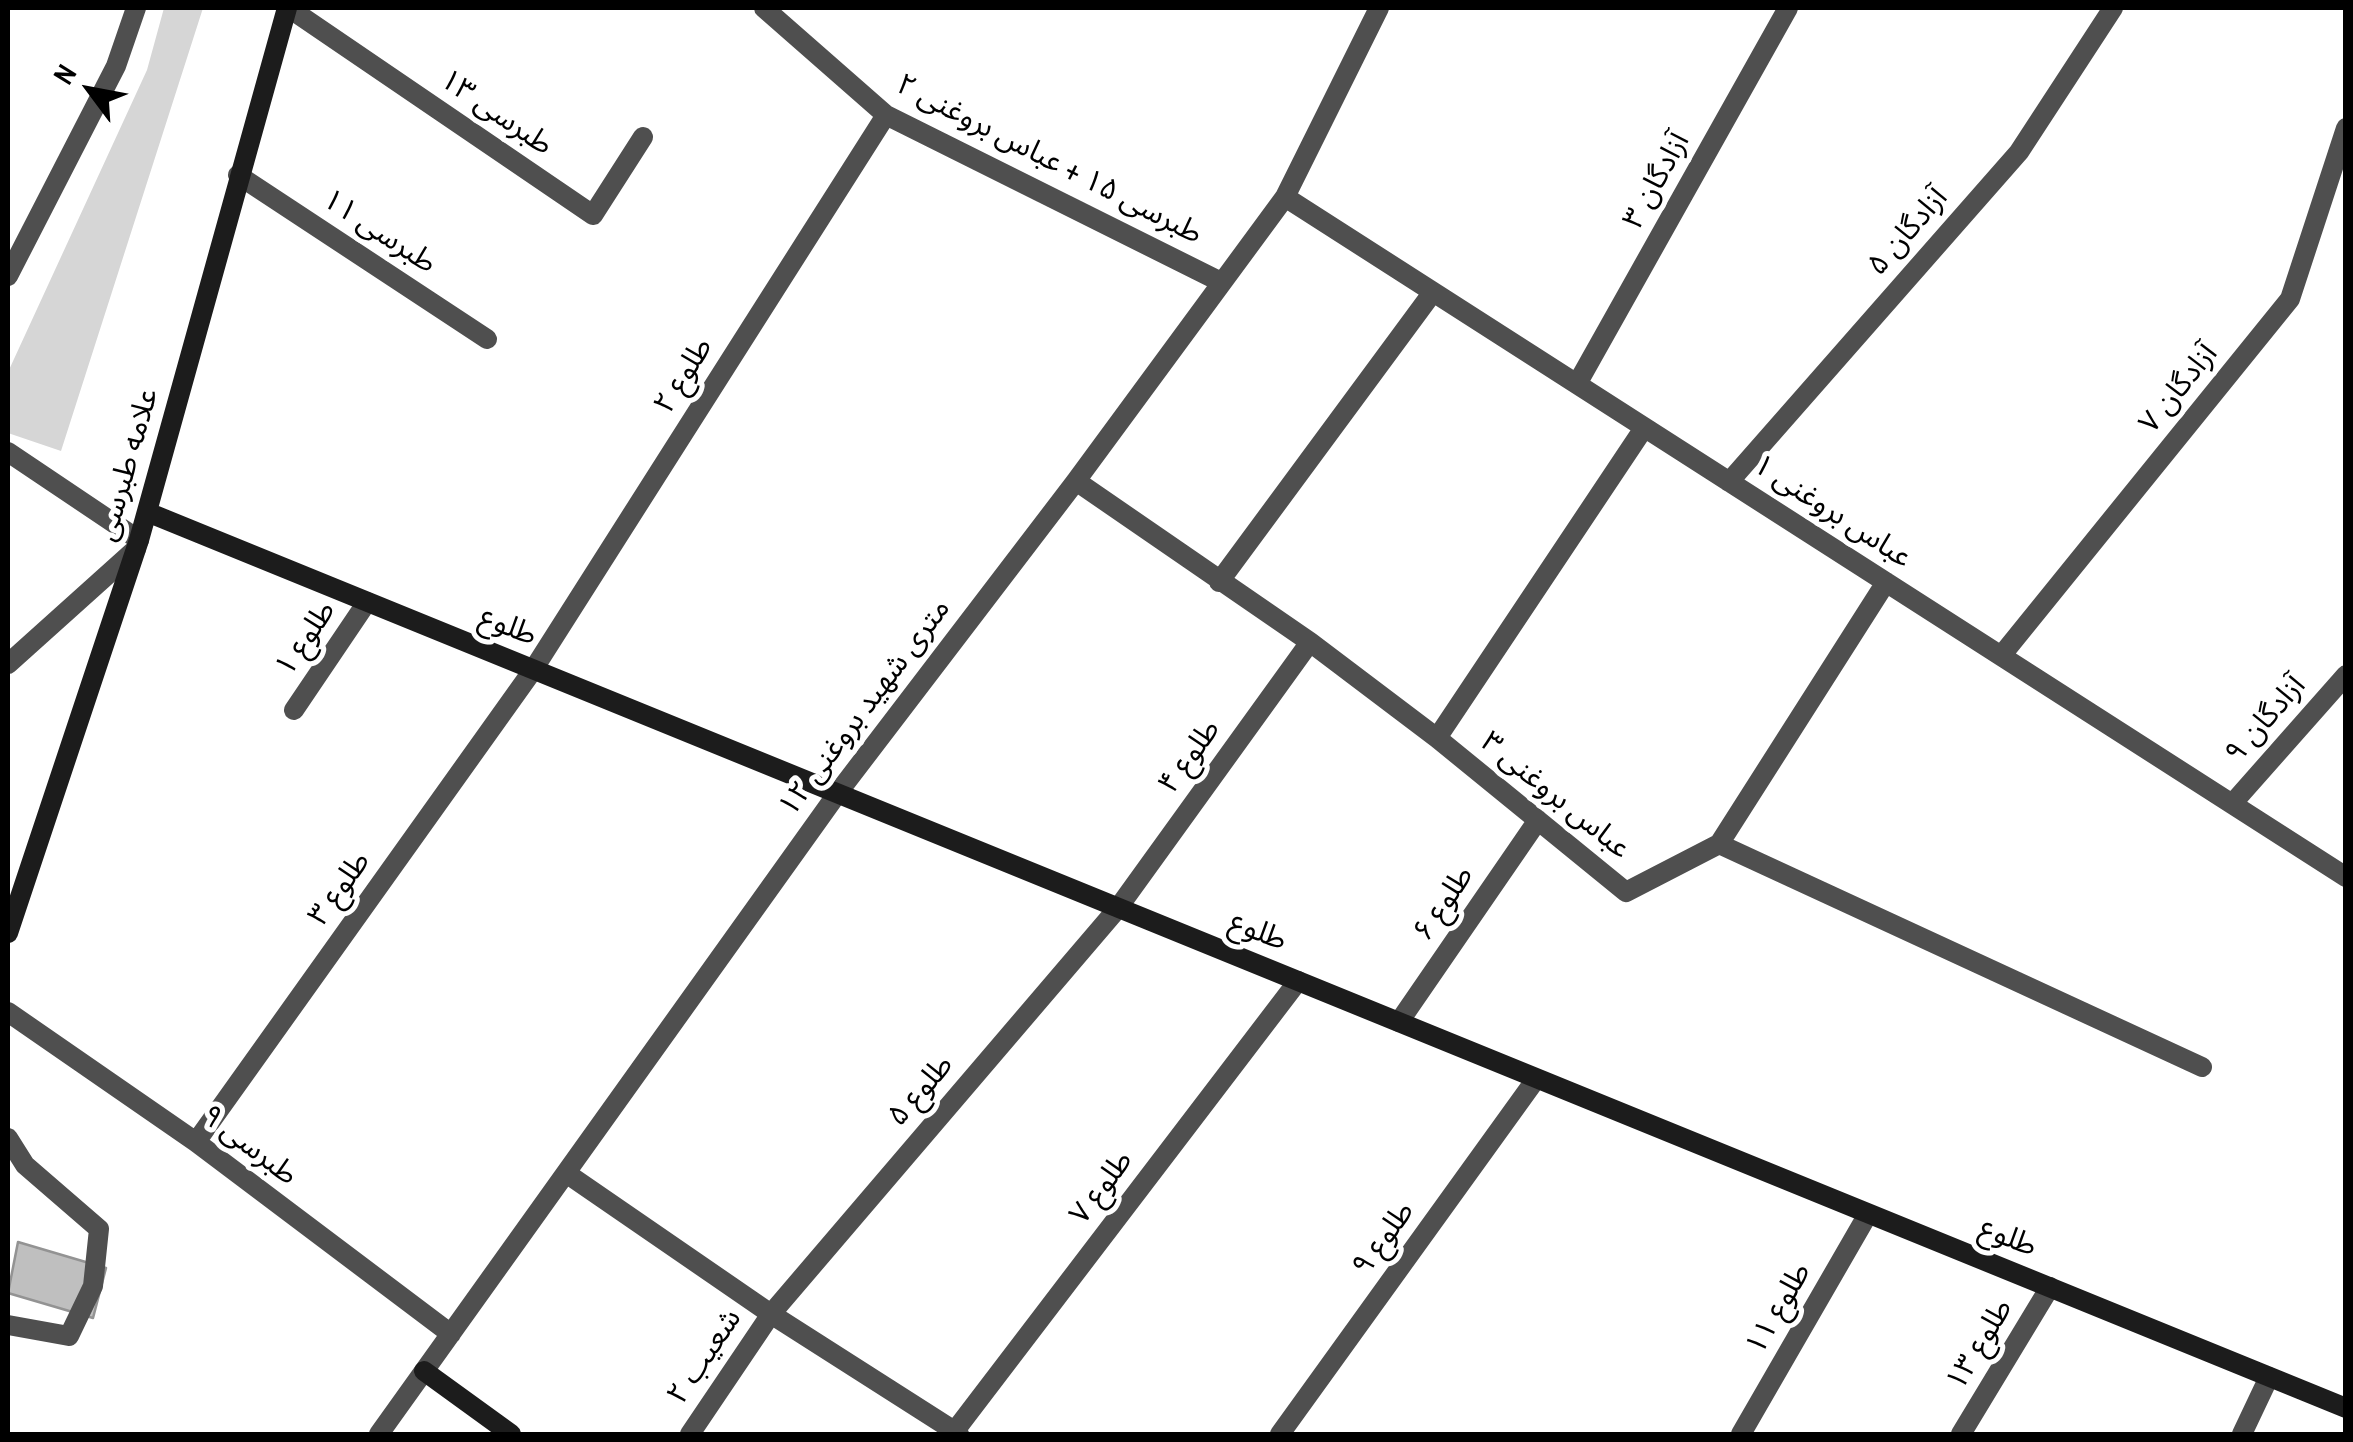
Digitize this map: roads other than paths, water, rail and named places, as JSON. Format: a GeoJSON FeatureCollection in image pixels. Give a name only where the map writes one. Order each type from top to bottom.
{"type":"FeatureCollection","features":[{"type":"Feature","properties":{"kind":"street"},"geometry":{"type":"LineString","coordinates":[[8,276],[116,66],[136,8]]}},
{"type":"Feature","properties":{"kind":"street","name":"طبرسی ۱۳"},"geometry":{"type":"LineString","coordinates":[[288,8],[593,215],[643,138]]}},
{"type":"Feature","properties":{"kind":"street","name":"علامه طبرسی"},"geometry":{"type":"LineString","coordinates":[[8,933],[138,544],[238,175],[288,8]]}},
{"type":"Feature","properties":{"kind":"street","name":"طبرسی ۱۵ + عباس بروغنی ۲"},"geometry":{"type":"LineString","coordinates":[[764,8],[886,115],[1221,282]]}},
{"type":"Feature","properties":{"kind":"street","name":"۱۲ متری شهید بروغنی"},"geometry":{"type":"LineString","coordinates":[[379,1434],[836,794],[1076,481],[1285,197],[1380,8]]}},
{"type":"Feature","properties":{"kind":"street","name":"آزادگان ۳"},"geometry":{"type":"LineString","coordinates":[[1577,384],[1788,8]]}},
{"type":"Feature","properties":{"kind":"street","name":"آزادگان ۵"},"geometry":{"type":"LineString","coordinates":[[1730,482],[2019,152],[2113,8]]}},
{"type":"Feature","properties":{"kind":"street","name":"طلوع ۲"},"geometry":{"type":"LineString","coordinates":[[533,670],[886,115]]}},
{"type":"Feature","properties":{"kind":"street","name":"آزادگان ۷"},"geometry":{"type":"LineString","coordinates":[[2002,656],[2290,299],[2346,128]]}},
{"type":"Feature","properties":{"kind":"street","name":"طبرسی ۱۱"},"geometry":{"type":"LineString","coordinates":[[238,175],[487,339]]}},
{"type":"Feature","properties":{"kind":"street","name":"عباس بروغنی ۱"},"geometry":{"type":"LineString","coordinates":[[1285,197],[2346,877]]}},
{"type":"Feature","properties":{"kind":"street"},"geometry":{"type":"LineString","coordinates":[[1219,582],[1433,292]]}},
{"type":"Feature","properties":{"kind":"street"},"geometry":{"type":"LineString","coordinates":[[1437,738],[1644,428]]}},
{"type":"Feature","properties":{"kind":"street"},"geometry":{"type":"LineString","coordinates":[[8,452],[138,544],[8,664]]}},
{"type":"Feature","properties":{"kind":"street","name":"عباس بروغنی ۳"},"geometry":{"type":"LineString","coordinates":[[1076,481],[1310,642],[1437,738],[1626,892],[1719,844]]}},
{"type":"Feature","properties":{"kind":"street","name":"طلوع"},"geometry":{"type":"LineString","coordinates":[[147,512],[2346,1408]]}},
{"type":"Feature","properties":{"kind":"street"},"geometry":{"type":"LineString","coordinates":[[1886,582],[1719,844],[2202,1067]]}},
{"type":"Feature","properties":{"kind":"street","name":"طلوع ۱"},"geometry":{"type":"LineString","coordinates":[[294,710],[367,602]]}},
{"type":"Feature","properties":{"kind":"street","name":"طلوع ۴"},"geometry":{"type":"LineString","coordinates":[[1118,908],[1310,642]]}},
{"type":"Feature","properties":{"kind":"street","name":"طلوع ۳"},"geometry":{"type":"LineString","coordinates":[[196,1142],[533,670]]}},
{"type":"Feature","properties":{"kind":"street","name":"آزادگان ۹"},"geometry":{"type":"LineString","coordinates":[[2232,804],[2346,674]]}},
{"type":"Feature","properties":{"kind":"street","name":"طلوع ۶"},"geometry":{"type":"LineString","coordinates":[[1399,1022],[1538,820]]}},
{"type":"Feature","properties":{"kind":"street","name":"طلوع ۵"},"geometry":{"type":"LineString","coordinates":[[770,1314],[1118,908]]}},
{"type":"Feature","properties":{"kind":"street","name":"طلوع ۷"},"geometry":{"type":"LineString","coordinates":[[956,1433],[1298,982]]}},
{"type":"Feature","properties":{"kind":"street","name":"طبرسی ۹"},"geometry":{"type":"LineString","coordinates":[[8,1012],[196,1142],[451,1334]]}},
{"type":"Feature","properties":{"kind":"street","name":"طلوع ۹"},"geometry":{"type":"LineString","coordinates":[[1280,1434],[1536,1078]]}},
{"type":"Feature","properties":{"kind":"street"},"geometry":{"type":"LineString","coordinates":[[8,1138],[25,1165],[99,1230],[93,1286],[68,1336],[8,1325]]}},
{"type":"Feature","properties":{"kind":"street"},"geometry":{"type":"LineString","coordinates":[[566,1173],[770,1314],[956,1433]]}},
{"type":"Feature","properties":{"kind":"street","name":"طلوع ۱۱"},"geometry":{"type":"LineString","coordinates":[[1741,1434],[1868,1214]]}},
{"type":"Feature","properties":{"kind":"street","name":"طلوع ۱۳"},"geometry":{"type":"LineString","coordinates":[[1961,1434],[2050,1287]]}},
{"type":"Feature","properties":{"kind":"street","name":"شعیب ۲"},"geometry":{"type":"LineString","coordinates":[[690,1434],[770,1314]]}},
{"type":"Feature","properties":{"kind":"street"},"geometry":{"type":"LineString","coordinates":[[424,1372],[511,1434]]}},
{"type":"Feature","properties":{"kind":"street"},"geometry":{"type":"LineString","coordinates":[[2242,1434],[2269,1377]]}}]}
